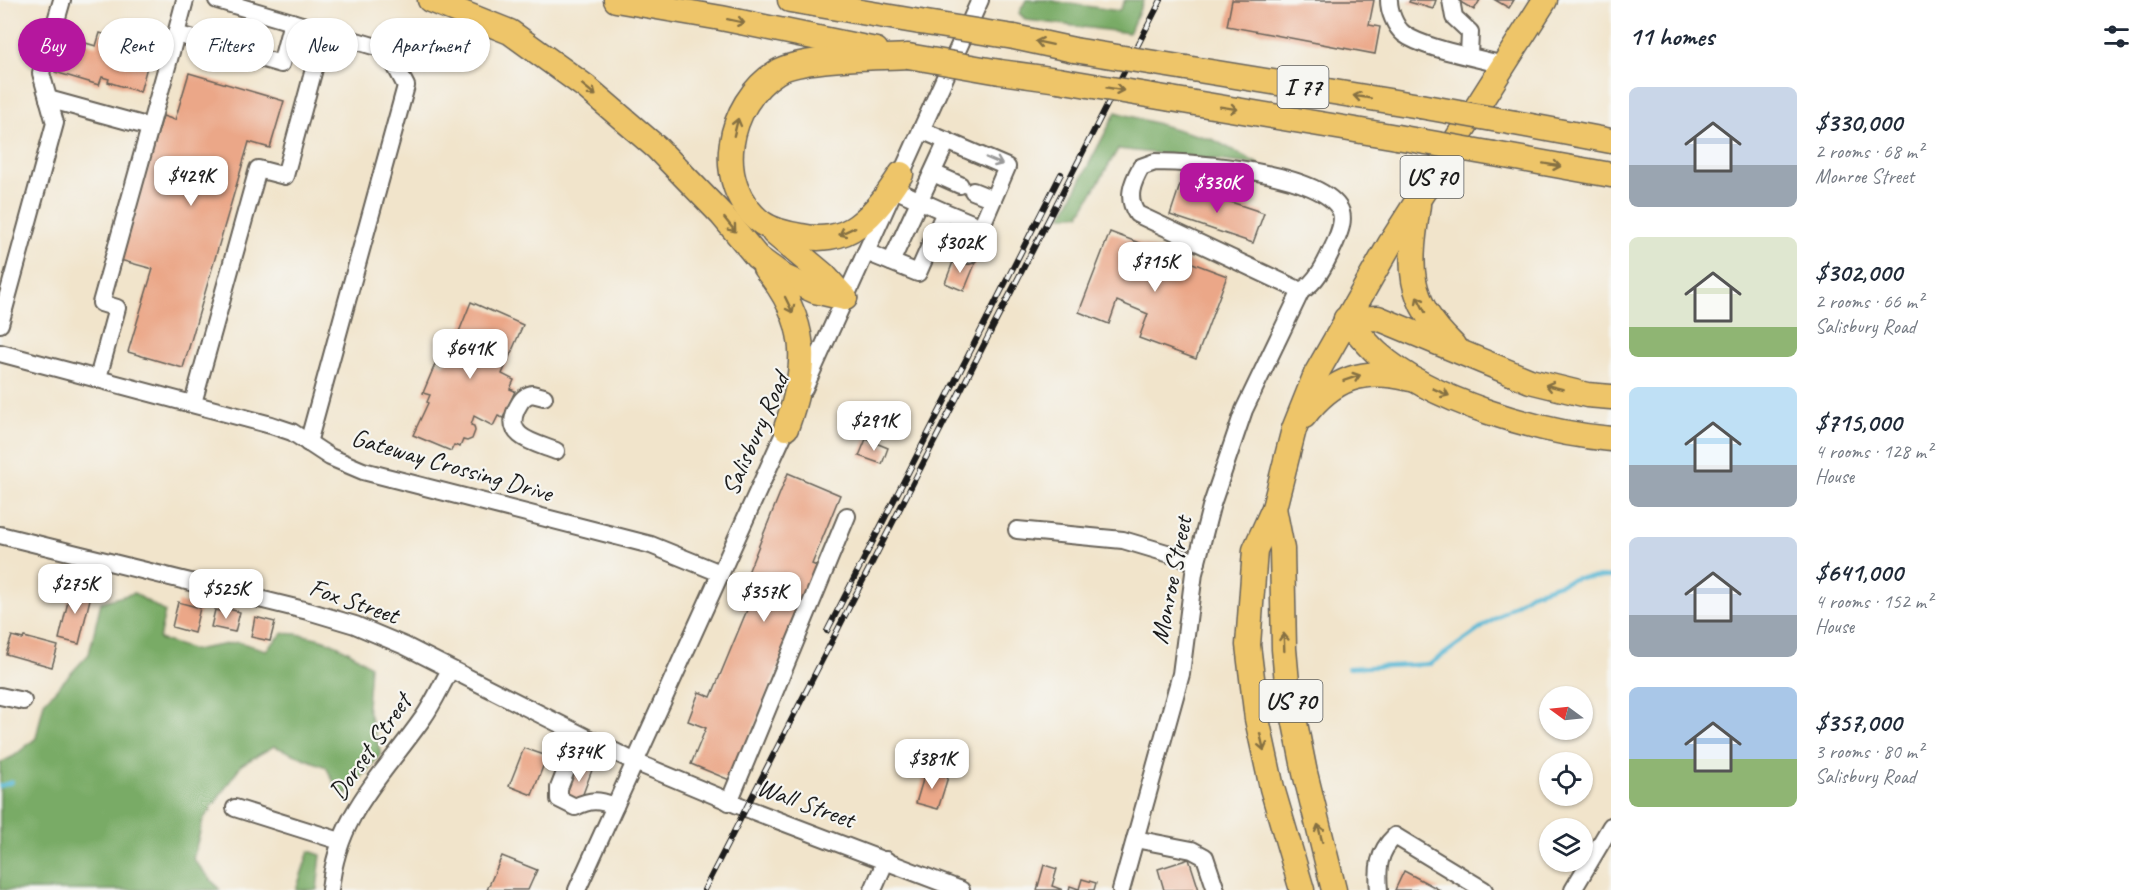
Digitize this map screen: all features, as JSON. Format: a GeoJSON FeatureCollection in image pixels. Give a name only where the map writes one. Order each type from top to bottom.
{"type":"FeatureCollection","features":[{"type":"Feature","properties":{"kind":"highway"},"geometry":{"type":"LineString","coordinates":[[430,0],[510,32],[586,87],[657,148],[722,215],[757,257],[781,287],[797,321],[803,358],[795,402],[786,428]]}},
{"type":"Feature","properties":{"kind":"highway","name":"I 77"},"geometry":{"type":"LineString","coordinates":[[616,0],[721,18],[908,56],[1397,137],[1611,176]]}},
{"type":"Feature","properties":{"kind":"highway","name":"I 77"},"geometry":{"type":"LineString","coordinates":[[790,0],[1014,37],[1074,50],[1419,106],[1611,141]]}},
{"type":"Feature","properties":{"kind":"highway"},"geometry":{"type":"LineString","coordinates":[[813,0],[872,14]]}},
{"type":"Feature","properties":{"kind":"highway","name":"US 70"},"geometry":{"type":"LineString","coordinates":[[1302,890],[1272,788],[1257,720],[1248,645],[1255,550],[1274,508],[1294,429],[1316,374],[1419,197],[1545,0]]}},
{"type":"Feature","properties":{"kind":"highway"},"geometry":{"type":"LineString","coordinates":[[845,298],[744,204],[732,180],[731,153],[737,121],[753,92],[778,70],[811,62],[908,56]]}},
{"type":"Feature","properties":{"kind":"highway"},"geometry":{"type":"LineString","coordinates":[[1515,123],[1611,125]]}},
{"type":"Feature","properties":{"kind":"highway"},"geometry":{"type":"LineString","coordinates":[[763,223],[778,231],[802,237],[835,236],[856,227],[882,204],[898,182]]}},
{"type":"Feature","properties":{"kind":"highway"},"geometry":{"type":"LineString","coordinates":[[1419,197],[1411,259],[1416,293],[1431,323],[1453,345],[1476,359]]}},
{"type":"Feature","properties":{"kind":"highway"},"geometry":{"type":"LineString","coordinates":[[757,257],[784,276],[815,291],[845,298]]}},
{"type":"Feature","properties":{"kind":"highway"},"geometry":{"type":"LineString","coordinates":[[1346,319],[1378,318],[1530,381],[1587,395],[1611,398]]}},
{"type":"Feature","properties":{"kind":"highway"},"geometry":{"type":"LineString","coordinates":[[1346,319],[1377,354],[1415,380]]}},
{"type":"Feature","properties":{"kind":"highway"},"geometry":{"type":"LineString","coordinates":[[1294,429],[1318,398],[1339,383],[1364,374],[1390,373],[1415,380],[1471,405],[1528,425],[1582,437],[1611,439]]}},
{"type":"Feature","properties":{"kind":"highway","name":"US 70"},"geometry":{"type":"LineString","coordinates":[[1274,508],[1282,549],[1287,683],[1305,773],[1334,890]]}},
{"type":"Feature","properties":{"kind":"street"},"geometry":{"type":"LineString","coordinates":[[0,324],[55,123],[41,74],[62,0]]}},
{"type":"Feature","properties":{"kind":"street"},"geometry":{"type":"LineString","coordinates":[[98,378],[117,308],[101,303],[184,0]]}},
{"type":"Feature","properties":{"kind":"street"},"geometry":{"type":"LineString","coordinates":[[218,0],[286,20]]}},
{"type":"Feature","properties":{"kind":"street","name":"Salisbury Road"},"geometry":{"type":"LineString","coordinates":[[577,890],[980,0]]}},
{"type":"Feature","properties":{"kind":"street"},"geometry":{"type":"LineString","coordinates":[[1389,0],[1389,11],[1402,33],[1417,41],[1503,65]]}},
{"type":"Feature","properties":{"kind":"street"},"geometry":{"type":"LineString","coordinates":[[1451,0],[1454,17],[1470,32],[1469,56]]}},
{"type":"Feature","properties":{"kind":"street"},"geometry":{"type":"LineString","coordinates":[[176,34],[281,63],[286,44]]}},
{"type":"Feature","properties":{"kind":"street"},"geometry":{"type":"LineString","coordinates":[[308,443],[406,86],[387,50],[358,42]]}},
{"type":"Feature","properties":{"kind":"street"},"geometry":{"type":"LineString","coordinates":[[193,403],[258,169],[285,176],[313,72]]}},
{"type":"Feature","properties":{"kind":"street"},"geometry":{"type":"LineString","coordinates":[[48,99],[150,127]]}},
{"type":"Feature","properties":{"kind":"street"},"geometry":{"type":"LineString","coordinates":[[921,130],[1007,167],[969,255]]}},
{"type":"Feature","properties":{"kind":"street"},"geometry":{"type":"LineString","coordinates":[[891,262],[947,141]]}},
{"type":"Feature","properties":{"kind":"street","name":"Monroe Street"},"geometry":{"type":"LineString","coordinates":[[1122,890],[1180,674],[1197,562],[1211,507],[1244,410],[1301,291],[1311,286],[1341,228],[1341,212],[1330,197],[1304,184],[1243,169],[1181,162],[1155,162],[1141,167],[1135,177],[1131,195],[1132,206],[1137,214],[1301,291]]}},
{"type":"Feature","properties":{"kind":"street"},"geometry":{"type":"LineString","coordinates":[[933,173],[993,199]]}},
{"type":"Feature","properties":{"kind":"street"},"geometry":{"type":"LineString","coordinates":[[898,182],[920,200],[981,227]]}},
{"type":"Feature","properties":{"kind":"street"},"geometry":{"type":"LineString","coordinates":[[866,252],[918,273],[945,212]]}},
{"type":"Feature","properties":{"kind":"street","name":"Gateway Crossing Drive"},"geometry":{"type":"LineString","coordinates":[[0,353],[282,428],[330,457],[363,471],[651,544],[720,573]]}},
{"type":"Feature","properties":{"kind":"street"},"geometry":{"type":"LineString","coordinates":[[544,397],[535,393],[525,397],[514,416],[513,426],[522,437],[556,451]]}},
{"type":"Feature","properties":{"kind":"street"},"geometry":{"type":"LineString","coordinates":[[729,802],[847,516]]}},
{"type":"Feature","properties":{"kind":"street"},"geometry":{"type":"LineString","coordinates":[[1017,530],[1123,540],[1197,562]]}},
{"type":"Feature","properties":{"kind":"street","name":"Fox Street"},"geometry":{"type":"LineString","coordinates":[[0,535],[308,610],[355,625],[405,646],[635,762]]}},
{"type":"Feature","properties":{"kind":"street","name":"Dorset Street"},"geometry":{"type":"LineString","coordinates":[[330,890],[332,871],[340,841],[362,797],[424,716],[450,670]]}},
{"type":"Feature","properties":{"kind":"street"},"geometry":{"type":"LineString","coordinates":[[0,696],[23,701]]}},
{"type":"Feature","properties":{"kind":"street"},"geometry":{"type":"LineString","coordinates":[[572,731],[567,746],[570,760],[559,788],[560,800],[575,807],[588,800],[597,799],[615,806]]}},
{"type":"Feature","properties":{"kind":"street","name":"Wall Street"},"geometry":{"type":"LineString","coordinates":[[635,762],[729,802],[961,890]]}},
{"type":"Feature","properties":{"kind":"street"},"geometry":{"type":"LineString","coordinates":[[235,808],[340,841]]}},
{"type":"Feature","properties":{"kind":"street"},"geometry":{"type":"LineString","coordinates":[[1573,890],[1611,826]]}},
{"type":"Feature","properties":{"kind":"street"},"geometry":{"type":"LineString","coordinates":[[1379,890],[1377,868],[1381,855],[1395,836],[1484,890]]}},
{"type":"Feature","properties":{"kind":"street"},"geometry":{"type":"LineString","coordinates":[[1135,839],[1192,850],[1205,856],[1216,890]]}},
{"type":"Feature","properties":{"kind":"street"},"geometry":{"type":"LineString","coordinates":[[873,890],[885,860]]}},
{"type":"Feature","properties":{"kind":"green space"},"geometry":{"type":"Polygon","coordinates":[[[1026,0],[1046,0],[1119,11],[1125,0],[1144,0],[1129,33],[1026,20],[1019,13],[1026,0]]]}},
{"type":"Feature","properties":{"kind":"green space"},"geometry":{"type":"Polygon","coordinates":[[[1116,112],[1214,140],[1260,165],[1118,149],[1080,214],[1062,216],[1116,112]]]}},
{"type":"Feature","properties":{"kind":"green space"},"geometry":{"type":"Polygon","coordinates":[[[134,593],[165,612],[159,639],[194,650],[238,642],[266,650],[283,633],[330,642],[359,658],[370,666],[367,706],[381,754],[346,796],[337,788],[326,767],[274,746],[241,765],[203,820],[193,859],[220,890],[0,890],[0,763],[14,756],[36,738],[44,702],[89,654],[101,602],[134,593]]]}},
{"type":"Feature","properties":{"kind":"green space"},"geometry":{"type":"Polygon","coordinates":[[[309,851],[321,855],[317,890],[296,890],[309,851]]]}},
{"type":"Feature","properties":{"kind":"building"},"geometry":{"type":"Polygon","coordinates":[[[1232,0],[1374,0],[1369,25],[1380,27],[1375,54],[1227,26],[1232,0]]]}},
{"type":"Feature","properties":{"kind":"building"},"geometry":{"type":"Polygon","coordinates":[[[1410,0],[1436,0],[1433,9],[1409,2],[1410,0]]]}},
{"type":"Feature","properties":{"kind":"building"},"geometry":{"type":"Polygon","coordinates":[[[1457,0],[1480,0],[1474,10],[1457,0]]]}},
{"type":"Feature","properties":{"kind":"building"},"geometry":{"type":"Polygon","coordinates":[[[1495,0],[1514,0],[1509,8],[1495,0]]]}},
{"type":"Feature","properties":{"kind":"building"},"geometry":{"type":"Polygon","coordinates":[[[98,40],[98,72],[146,72],[140,92],[108,82],[109,79],[102,77],[99,85],[55,72],[86,72],[86,43],[96,46],[98,40]]]}},
{"type":"Feature","properties":{"kind":"building"},"geometry":{"type":"Polygon","coordinates":[[[189,73],[284,101],[270,148],[249,142],[183,368],[128,352],[153,269],[120,260],[163,116],[175,120],[189,73]]]}},
{"type":"Feature","properties":{"kind":"building"},"geometry":{"type":"Polygon","coordinates":[[[1180,185],[1264,213],[1253,243],[1170,215],[1180,185]]]}},
{"type":"Feature","properties":{"kind":"building"},"geometry":{"type":"Polygon","coordinates":[[[1110,232],[1227,276],[1196,359],[1139,338],[1148,314],[1117,301],[1109,324],[1079,312],[1110,232]]]}},
{"type":"Feature","properties":{"kind":"building"},"geometry":{"type":"Polygon","coordinates":[[[958,258],[975,264],[964,291],[945,283],[953,262],[956,264],[958,258]]]}},
{"type":"Feature","properties":{"kind":"building"},"geometry":{"type":"Polygon","coordinates":[[[471,302],[523,325],[502,374],[514,380],[510,389],[515,391],[503,418],[498,416],[493,426],[474,416],[471,425],[474,426],[475,431],[472,439],[463,440],[460,447],[454,445],[451,451],[413,435],[428,403],[430,395],[423,393],[436,362],[444,365],[448,359],[471,302]]]}},
{"type":"Feature","properties":{"kind":"building"},"geometry":{"type":"Polygon","coordinates":[[[866,439],[888,448],[882,464],[859,456],[866,439]]]}},
{"type":"Feature","properties":{"kind":"building"},"geometry":{"type":"Polygon","coordinates":[[[788,473],[840,495],[812,564],[819,567],[732,781],[691,764],[706,728],[688,721],[699,692],[711,697],[747,610],[735,605],[788,473]]]}},
{"type":"Feature","properties":{"kind":"building"},"geometry":{"type":"Polygon","coordinates":[[[72,585],[92,591],[79,644],[59,639],[72,585]]]}},
{"type":"Feature","properties":{"kind":"building"},"geometry":{"type":"Polygon","coordinates":[[[178,602],[200,608],[194,633],[172,627],[178,602]]]}},
{"type":"Feature","properties":{"kind":"building"},"geometry":{"type":"Polygon","coordinates":[[[225,608],[240,612],[235,632],[211,627],[215,610],[224,612],[225,608]]]}},
{"type":"Feature","properties":{"kind":"building"},"geometry":{"type":"Polygon","coordinates":[[[255,617],[275,622],[270,641],[251,637],[255,617]]]}},
{"type":"Feature","properties":{"kind":"building"},"geometry":{"type":"Polygon","coordinates":[[[12,636],[58,646],[52,667],[6,654],[12,636]]]}},
{"type":"Feature","properties":{"kind":"building"},"geometry":{"type":"Polygon","coordinates":[[[524,748],[547,756],[532,795],[509,786],[524,748]]]}},
{"type":"Feature","properties":{"kind":"building"},"geometry":{"type":"Polygon","coordinates":[[[577,765],[592,770],[580,802],[565,796],[577,765]]]}},
{"type":"Feature","properties":{"kind":"building"},"geometry":{"type":"Polygon","coordinates":[[[926,770],[948,777],[938,809],[916,803],[926,770]]]}},
{"type":"Feature","properties":{"kind":"building"},"geometry":{"type":"Polygon","coordinates":[[[502,856],[537,870],[528,890],[487,890],[502,856]]]}},
{"type":"Feature","properties":{"kind":"building"},"geometry":{"type":"Polygon","coordinates":[[[1189,859],[1199,890],[1164,890],[1158,869],[1189,859]]]}},
{"type":"Feature","properties":{"kind":"building"},"geometry":{"type":"Polygon","coordinates":[[[1044,865],[1057,869],[1052,886],[1063,890],[1037,890],[1044,865]]]}},
{"type":"Feature","properties":{"kind":"building"},"geometry":{"type":"Polygon","coordinates":[[[1404,871],[1440,890],[1395,890],[1404,871]]]}},
{"type":"Feature","properties":{"kind":"building"},"geometry":{"type":"Polygon","coordinates":[[[1082,879],[1096,883],[1094,890],[1069,890],[1070,886],[1079,889],[1082,879]]]}},
{"type":"Feature","properties":{"kind":"waterway"},"geometry":{"type":"LineString","coordinates":[[1348,668],[1430,664],[1530,594],[1577,578],[1611,577]]}},
{"type":"Feature","properties":{"kind":"waterway"},"geometry":{"type":"LineString","coordinates":[[0,786],[12,782]]}},
{"type":"Feature","properties":{"kind":"railway"},"geometry":{"type":"LineString","coordinates":[[704,890],[1161,0]]}},
{"type":"Feature","properties":{"kind":"railway"},"geometry":{"type":"LineString","coordinates":[[827,631],[1061,174]]}}]}
